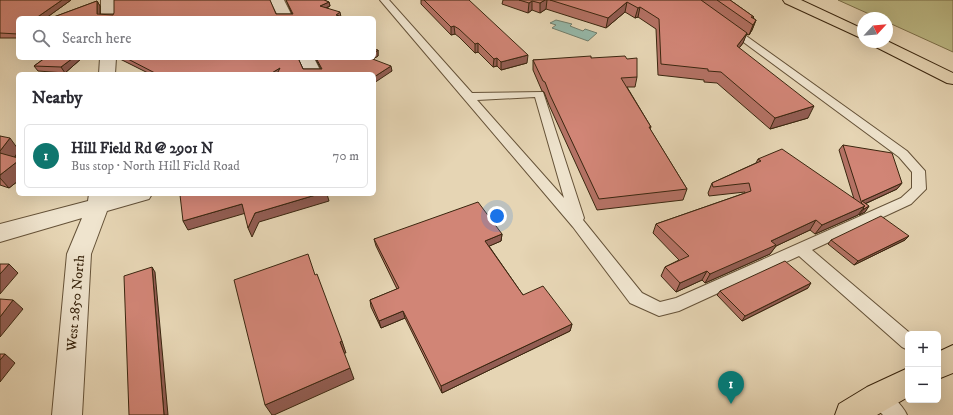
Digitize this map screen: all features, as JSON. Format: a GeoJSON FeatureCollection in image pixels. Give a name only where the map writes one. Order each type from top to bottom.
{"type":"FeatureCollection","features":[{"type":"Feature","properties":{"kind":"main road"},"geometry":{"type":"LineString","coordinates":[[790,0],[857,32]]}},
{"type":"Feature","properties":{"kind":"main road"},"geometry":{"type":"LineString","coordinates":[[889,48],[953,79]]}},
{"type":"Feature","properties":{"kind":"main road"},"geometry":{"type":"LineString","coordinates":[[941,364],[953,358]]}},
{"type":"Feature","properties":{"kind":"main road"},"geometry":{"type":"LineString","coordinates":[[850,415],[888,406],[905,386]]}},
{"type":"Feature","properties":{"kind":"street"},"geometry":{"type":"LineString","coordinates":[[108,0],[108,16]]}},
{"type":"Feature","properties":{"kind":"street"},"geometry":{"type":"LineString","coordinates":[[277,0],[285,16]]}},
{"type":"Feature","properties":{"kind":"street"},"geometry":{"type":"LineString","coordinates":[[107,72],[108,60]]}},
{"type":"Feature","properties":{"kind":"street"},"geometry":{"type":"LineString","coordinates":[[307,60],[313,72]]}},
{"type":"Feature","properties":{"kind":"street"},"geometry":{"type":"LineString","coordinates":[[0,233],[99,200],[127,196]]}},
{"type":"Feature","properties":{"kind":"street","name":"West 2850 North"},"geometry":{"type":"LineString","coordinates":[[67,415],[79,254],[99,200]]}},
{"type":"Feature","properties":{"kind":"lane"},"geometry":{"type":"LineString","coordinates":[[384,0],[578,223],[636,298],[658,309],[679,304],[802,250],[906,201],[919,189],[918,172],[903,154],[720,21]]}},
{"type":"Feature","properties":{"kind":"lane"},"geometry":{"type":"LineString","coordinates":[[467,97],[540,94],[578,223]]}},
{"type":"Feature","properties":{"kind":"lane"},"geometry":{"type":"LineString","coordinates":[[802,250],[905,339]]}},
{"type":"Feature","properties":{"kind":"shaded area"},"geometry":{"type":"Polygon","coordinates":[[[838,0],[953,0],[953,52],[893,25],[893,12],[865,12],[838,0]]]}},
{"type":"Feature","properties":{"kind":"shaded area"},"geometry":{"type":"Polygon","coordinates":[[[556,20],[572,24],[570,26],[583,31],[585,29],[597,33],[588,41],[552,28],[556,25],[550,23],[556,20]]]}},
{"type":"Feature","properties":{"kind":"building"},"geometry":{"type":"Polygon","coordinates":[[[0,0],[62,0],[39,16],[16,16],[16,34],[0,33],[0,0]]]}},
{"type":"Feature","properties":{"kind":"building"},"geometry":{"type":"Polygon","coordinates":[[[114,0],[270,0],[276,14],[293,14],[286,0],[324,0],[329,2],[320,6],[340,12],[336,15],[339,16],[56,16],[97,1],[97,14],[113,15],[114,0]]]}},
{"type":"Feature","properties":{"kind":"building"},"geometry":{"type":"Polygon","coordinates":[[[424,0],[469,0],[528,55],[501,62],[497,58],[494,59],[478,43],[475,44],[454,26],[451,27],[424,0]]]}},
{"type":"Feature","properties":{"kind":"building"},"geometry":{"type":"Polygon","coordinates":[[[519,0],[545,0],[540,3],[532,1],[529,3],[519,0]]]}},
{"type":"Feature","properties":{"kind":"building"},"geometry":{"type":"Polygon","coordinates":[[[550,0],[701,0],[747,33],[737,46],[814,106],[775,118],[721,72],[708,71],[708,69],[661,64],[659,19],[640,7],[638,8],[627,2],[608,18],[550,0]]]}},
{"type":"Feature","properties":{"kind":"building"},"geometry":{"type":"Polygon","coordinates":[[[717,0],[730,0],[754,17],[751,17],[756,20],[753,25],[717,0]]]}},
{"type":"Feature","properties":{"kind":"building"},"geometry":{"type":"Polygon","coordinates":[[[591,56],[591,58],[625,56],[627,59],[637,58],[637,77],[621,78],[687,189],[599,199],[545,82],[543,81],[533,60],[591,56]]]}},
{"type":"Feature","properties":{"kind":"building"},"geometry":{"type":"Polygon","coordinates":[[[42,60],[70,60],[61,67],[34,66],[42,60]]]}},
{"type":"Feature","properties":{"kind":"building"},"geometry":{"type":"Polygon","coordinates":[[[130,60],[299,60],[303,69],[322,69],[317,60],[375,60],[391,66],[376,76],[376,72],[278,72],[280,68],[273,72],[153,72],[130,60]]]}},
{"type":"Feature","properties":{"kind":"building"},"geometry":{"type":"Polygon","coordinates":[[[0,136],[10,138],[0,151],[0,136]]]}},
{"type":"Feature","properties":{"kind":"building"},"geometry":{"type":"Polygon","coordinates":[[[843,145],[892,153],[902,183],[862,201],[869,206],[864,209],[863,208],[865,206],[862,204],[843,145]]]}},
{"type":"Feature","properties":{"kind":"building"},"geometry":{"type":"Polygon","coordinates":[[[782,149],[865,206],[822,225],[816,220],[771,241],[776,245],[710,274],[707,271],[680,283],[665,267],[689,256],[656,224],[751,191],[749,183],[713,187],[712,183],[761,161],[758,159],[782,149]]]}},
{"type":"Feature","properties":{"kind":"building"},"geometry":{"type":"Polygon","coordinates":[[[0,153],[16,157],[16,163],[0,175],[0,153]]]}},
{"type":"Feature","properties":{"kind":"building"},"geometry":{"type":"Polygon","coordinates":[[[180,196],[312,196],[255,213],[248,228],[242,204],[183,221],[180,196]]]}},
{"type":"Feature","properties":{"kind":"building"},"geometry":{"type":"Polygon","coordinates":[[[478,202],[502,234],[485,241],[523,295],[543,286],[572,324],[441,386],[403,311],[379,321],[370,300],[399,288],[374,239],[478,202]]]}},
{"type":"Feature","properties":{"kind":"building"},"geometry":{"type":"Polygon","coordinates":[[[881,216],[909,236],[858,261],[831,240],[881,216]]]}},
{"type":"Feature","properties":{"kind":"building"},"geometry":{"type":"Polygon","coordinates":[[[308,254],[342,341],[340,342],[350,368],[265,405],[234,280],[308,254]]]}},
{"type":"Feature","properties":{"kind":"building"},"geometry":{"type":"Polygon","coordinates":[[[785,261],[811,283],[745,316],[720,291],[785,261]]]}},
{"type":"Feature","properties":{"kind":"building"},"geometry":{"type":"Polygon","coordinates":[[[0,264],[9,264],[0,274],[0,264]]]}},
{"type":"Feature","properties":{"kind":"building"},"geometry":{"type":"Polygon","coordinates":[[[152,267],[164,415],[129,415],[124,276],[152,267]]]}},
{"type":"Feature","properties":{"kind":"building"},"geometry":{"type":"Polygon","coordinates":[[[0,299],[13,300],[0,317],[0,299]]]}},
{"type":"Feature","properties":{"kind":"building"},"geometry":{"type":"Polygon","coordinates":[[[0,354],[5,354],[0,360],[0,354]]]}},
{"type":"Feature","properties":{"kind":"place","name":"Hill Field Rd @ 2901 N"},"geometry":{"type":"Point","coordinates":[731,404]}}]}
